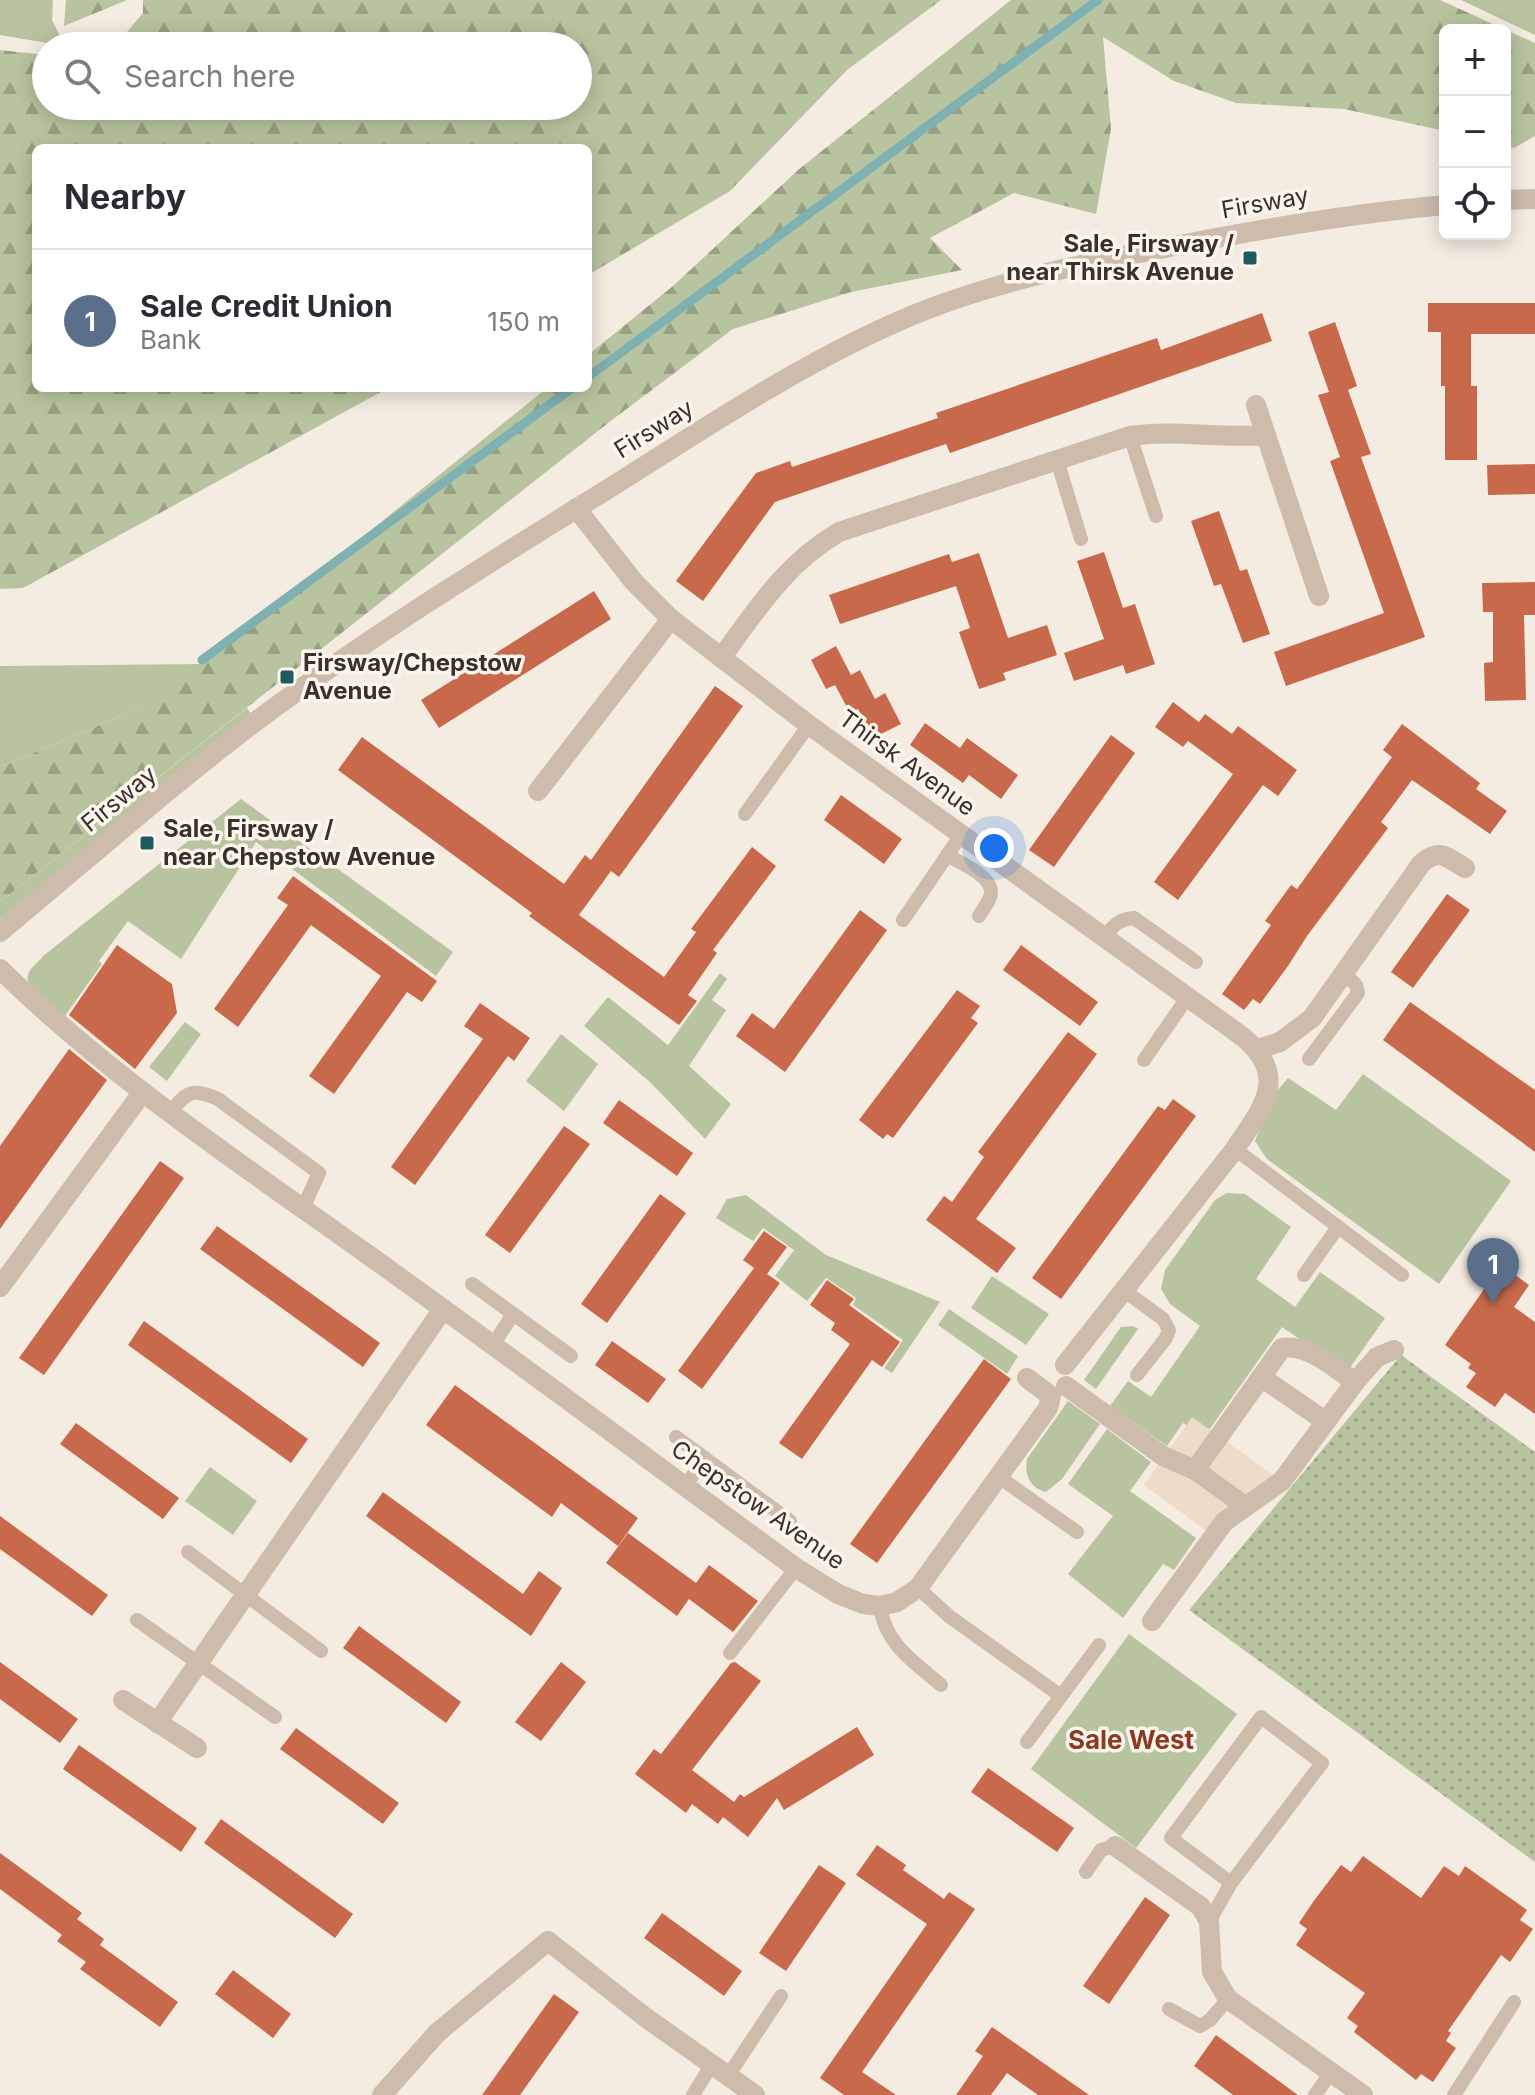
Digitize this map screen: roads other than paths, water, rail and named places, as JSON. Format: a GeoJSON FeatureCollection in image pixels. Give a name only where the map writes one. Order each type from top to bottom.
{"type":"FeatureCollection","features":[{"type":"Feature","properties":{"kind":"street"},"geometry":{"type":"LineString","coordinates":[[1511,200],[1535,199]]}},
{"type":"Feature","properties":{"kind":"street","name":"Firsway"},"geometry":{"type":"LineString","coordinates":[[0,932],[262,717],[576,508],[752,398],[833,353],[919,312],[1006,283],[1079,265],[1276,226],[1368,212],[1439,206]]}},
{"type":"Feature","properties":{"kind":"street"},"geometry":{"type":"LineString","coordinates":[[1256,405],[1319,596]]}},
{"type":"Feature","properties":{"kind":"street"},"geometry":{"type":"LineString","coordinates":[[721,658],[787,571],[829,538],[866,521],[1130,436],[1151,433],[1240,437],[1266,435]]}},
{"type":"Feature","properties":{"kind":"street","name":"Thirsk Avenue"},"geometry":{"type":"LineString","coordinates":[[576,508],[634,582],[671,619],[809,725],[1258,1049]]}},
{"type":"Feature","properties":{"kind":"street"},"geometry":{"type":"LineString","coordinates":[[538,791],[671,619]]}},
{"type":"Feature","properties":{"kind":"street"},"geometry":{"type":"LineString","coordinates":[[1065,1365],[1235,1149],[1268,1096],[1270,1078],[1267,1063],[1258,1049],[1280,1042],[1312,1018],[1421,864],[1431,855],[1441,854],[1465,868]]}},
{"type":"Feature","properties":{"kind":"street","name":"Chepstow Avenue"},"geometry":{"type":"LineString","coordinates":[[0,969],[142,1093],[796,1568],[838,1594],[863,1604],[880,1606]]}},
{"type":"Feature","properties":{"kind":"street"},"geometry":{"type":"LineString","coordinates":[[0,1287],[142,1093]]}},
{"type":"Feature","properties":{"kind":"street"},"geometry":{"type":"LineString","coordinates":[[157,1723],[443,1309]]}},
{"type":"Feature","properties":{"kind":"street"},"geometry":{"type":"LineString","coordinates":[[1195,1470],[1282,1348],[1309,1351],[1355,1382]]}},
{"type":"Feature","properties":{"kind":"street"},"geometry":{"type":"LineString","coordinates":[[1152,1621],[1212,1535],[1224,1522],[1282,1481],[1355,1382],[1377,1357],[1394,1350]]}},
{"type":"Feature","properties":{"kind":"street"},"geometry":{"type":"LineString","coordinates":[[1261,1377],[1325,1421]]}},
{"type":"Feature","properties":{"kind":"street"},"geometry":{"type":"LineString","coordinates":[[880,1606],[897,1602],[918,1588],[1048,1408],[1051,1396],[1027,1378]]}},
{"type":"Feature","properties":{"kind":"street"},"geometry":{"type":"LineString","coordinates":[[1066,1386],[1163,1456],[1195,1470],[1245,1506]]}},
{"type":"Feature","properties":{"kind":"street"},"geometry":{"type":"LineString","coordinates":[[123,1700],[197,1748]]}},
{"type":"Feature","properties":{"kind":"street"},"geometry":{"type":"LineString","coordinates":[[1115,1846],[1201,1907],[1209,1922],[1212,1972],[1228,1999],[1363,2095]]}},
{"type":"Feature","properties":{"kind":"street"},"geometry":{"type":"LineString","coordinates":[[382,2095],[437,2033],[548,1941],[645,2017],[755,2095]]}},
{"type":"Feature","properties":{"kind":"lane"},"geometry":{"type":"LineString","coordinates":[[1130,436],[1156,516]]}},
{"type":"Feature","properties":{"kind":"lane"},"geometry":{"type":"LineString","coordinates":[[1057,460],[1081,539]]}},
{"type":"Feature","properties":{"kind":"lane"},"geometry":{"type":"LineString","coordinates":[[745,814],[809,725]]}},
{"type":"Feature","properties":{"kind":"lane"},"geometry":{"type":"LineString","coordinates":[[903,920],[961,835]]}},
{"type":"Feature","properties":{"kind":"lane"},"geometry":{"type":"LineString","coordinates":[[947,855],[982,877],[989,885],[990,899],[979,916]]}},
{"type":"Feature","properties":{"kind":"lane"},"geometry":{"type":"LineString","coordinates":[[1104,938],[1114,924],[1134,918],[1196,962]]}},
{"type":"Feature","properties":{"kind":"lane"},"geometry":{"type":"LineString","coordinates":[[1309,1059],[1358,993],[1356,985],[1344,973]]}},
{"type":"Feature","properties":{"kind":"lane"},"geometry":{"type":"LineString","coordinates":[[1144,1060],[1187,998]]}},
{"type":"Feature","properties":{"kind":"lane"},"geometry":{"type":"LineString","coordinates":[[170,1112],[192,1092],[202,1092],[218,1099],[319,1173],[303,1208]]}},
{"type":"Feature","properties":{"kind":"lane"},"geometry":{"type":"LineString","coordinates":[[1235,1149],[1402,1275]]}},
{"type":"Feature","properties":{"kind":"lane"},"geometry":{"type":"LineString","coordinates":[[1304,1275],[1338,1227]]}},
{"type":"Feature","properties":{"kind":"lane"},"geometry":{"type":"LineString","coordinates":[[472,1284],[571,1356]]}},
{"type":"Feature","properties":{"kind":"lane"},"geometry":{"type":"LineString","coordinates":[[1122,1289],[1163,1319],[1169,1330],[1137,1375]]}},
{"type":"Feature","properties":{"kind":"lane"},"geometry":{"type":"LineString","coordinates":[[493,1345],[513,1314]]}},
{"type":"Feature","properties":{"kind":"lane"},"geometry":{"type":"LineString","coordinates":[[676,1437],[790,1521]]}},
{"type":"Feature","properties":{"kind":"lane"},"geometry":{"type":"LineString","coordinates":[[685,1486],[705,1458]]}},
{"type":"Feature","properties":{"kind":"lane"},"geometry":{"type":"LineString","coordinates":[[999,1477],[1077,1532]]}},
{"type":"Feature","properties":{"kind":"lane"},"geometry":{"type":"LineString","coordinates":[[188,1552],[321,1651]]}},
{"type":"Feature","properties":{"kind":"lane"},"geometry":{"type":"LineString","coordinates":[[730,1653],[796,1568]]}},
{"type":"Feature","properties":{"kind":"lane"},"geometry":{"type":"LineString","coordinates":[[918,1588],[950,1617],[1061,1696]]}},
{"type":"Feature","properties":{"kind":"lane"},"geometry":{"type":"LineString","coordinates":[[880,1606],[887,1633],[901,1652],[941,1685]]}},
{"type":"Feature","properties":{"kind":"lane"},"geometry":{"type":"LineString","coordinates":[[137,1620],[275,1717]]}},
{"type":"Feature","properties":{"kind":"lane"},"geometry":{"type":"LineString","coordinates":[[1027,1742],[1099,1645]]}},
{"type":"Feature","properties":{"kind":"lane"},"geometry":{"type":"LineString","coordinates":[[1209,1922],[1231,1883],[1322,1763],[1261,1717],[1171,1838],[1231,1883]]}},
{"type":"Feature","properties":{"kind":"lane"},"geometry":{"type":"LineString","coordinates":[[1086,1872],[1101,1850],[1115,1846]]}},
{"type":"Feature","properties":{"kind":"lane"},"geometry":{"type":"LineString","coordinates":[[693,2095],[720,2070],[781,1996]]}},
{"type":"Feature","properties":{"kind":"lane"},"geometry":{"type":"LineString","coordinates":[[1169,2009],[1200,2026],[1210,2020],[1228,1999]]}},
{"type":"Feature","properties":{"kind":"lane"},"geometry":{"type":"LineString","coordinates":[[1454,2095],[1514,2002]]}},
{"type":"Feature","properties":{"kind":"lane"},"geometry":{"type":"LineString","coordinates":[[1315,2095],[1332,2071]]}},
{"type":"Feature","properties":{"kind":"waterway"},"geometry":{"type":"LineString","coordinates":[[592,374],[1098,0]]}},
{"type":"Feature","properties":{"kind":"waterway"},"geometry":{"type":"LineString","coordinates":[[202,660],[567,392]]}},
{"type":"Feature","properties":{"kind":"place","name":"Sale, Firsway / near Thirsk Avenue"},"geometry":{"type":"Point","coordinates":[1250,258]}},
{"type":"Feature","properties":{"kind":"place","name":"Firsway/Chepstow Avenue"},"geometry":{"type":"Point","coordinates":[287,677]}},
{"type":"Feature","properties":{"kind":"place","name":"Sale, Firsway / near Chepstow Avenue"},"geometry":{"type":"Point","coordinates":[147,843]}},
{"type":"Feature","properties":{"kind":"place","name":"Sale Credit Union"},"geometry":{"type":"Point","coordinates":[1493,1304]}},
{"type":"Feature","properties":{"kind":"district","name":"Sale West"},"geometry":{"type":"Point","coordinates":[1131,1740]}}]}
